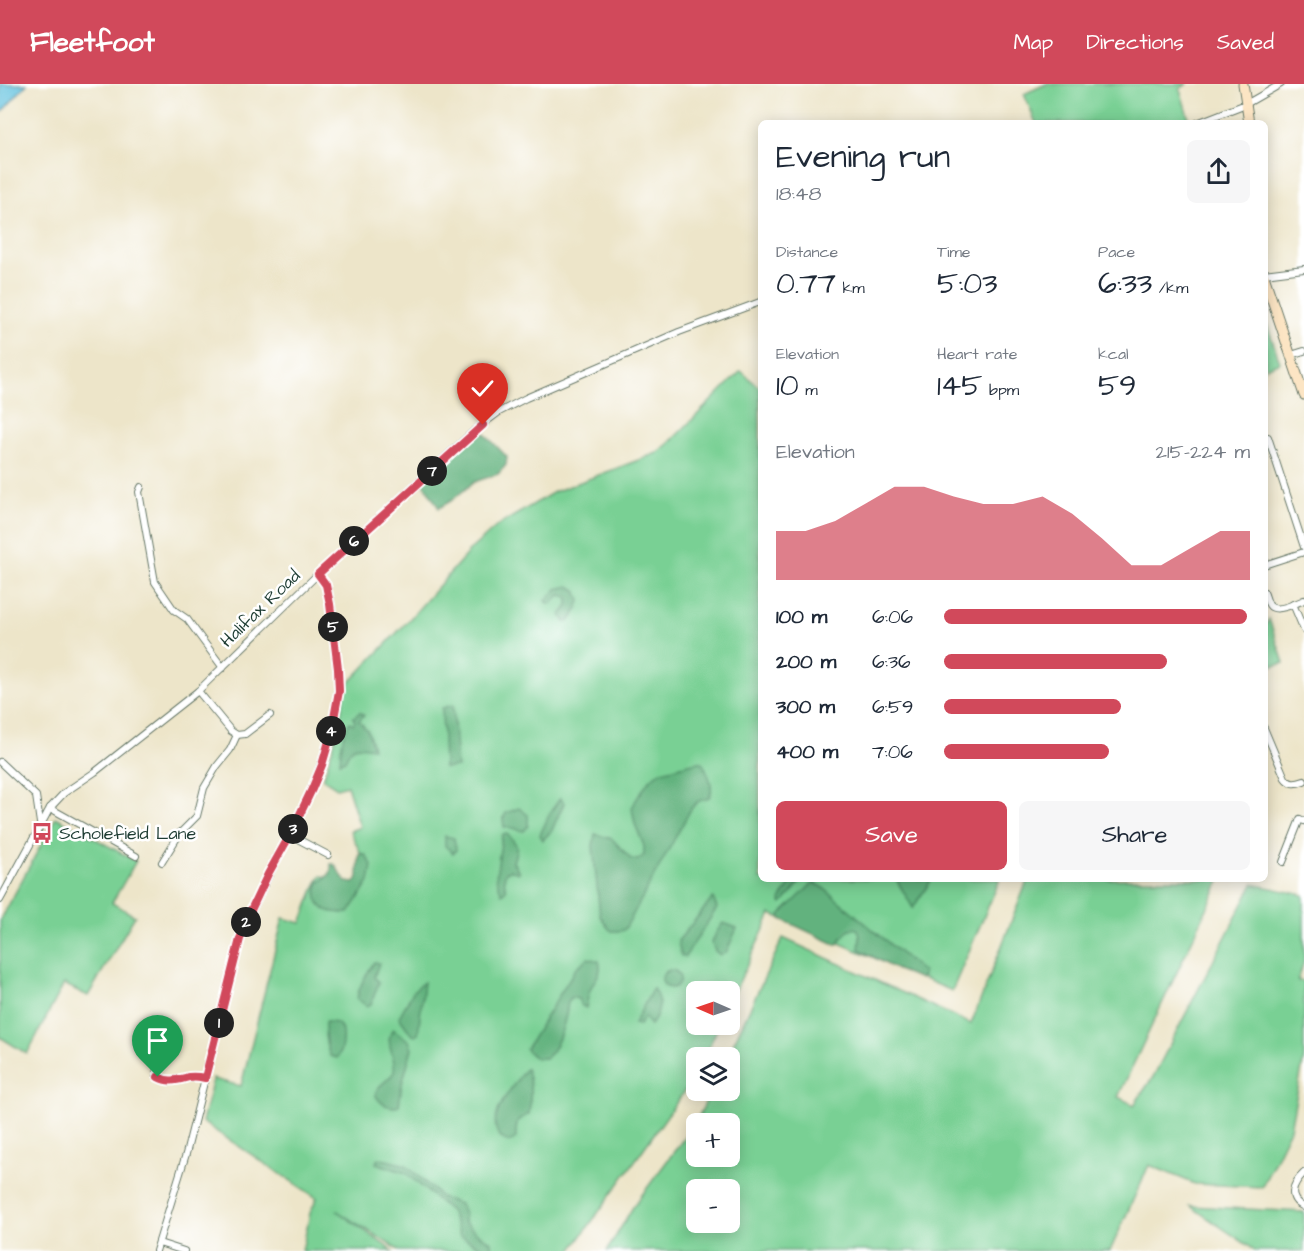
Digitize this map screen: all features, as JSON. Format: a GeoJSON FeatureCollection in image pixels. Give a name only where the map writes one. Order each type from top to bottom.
{"type":"FeatureCollection","features":[{"type":"Feature","properties":{"kind":"street"},"geometry":{"type":"LineString","coordinates":[[1243,84],[1249,120]]}},
{"type":"Feature","properties":{"kind":"street"},"geometry":{"type":"LineString","coordinates":[[1205,120],[1246,104],[1281,84]]}},
{"type":"Feature","properties":{"kind":"street"},"geometry":{"type":"LineString","coordinates":[[1268,274],[1304,269]]}},
{"type":"Feature","properties":{"kind":"street"},"geometry":{"type":"LineString","coordinates":[[1268,287],[1304,395]]}},
{"type":"Feature","properties":{"kind":"street","name":"Halifax Road"},"geometry":{"type":"LineString","coordinates":[[0,900],[50,808],[64,793],[95,772],[198,691],[318,574],[475,430],[499,412],[526,398],[679,332],[758,303]]}},
{"type":"Feature","properties":{"kind":"street"},"geometry":{"type":"LineString","coordinates":[[1291,355],[1304,351]]}},
{"type":"Feature","properties":{"kind":"street"},"geometry":{"type":"LineString","coordinates":[[1268,437],[1304,547]]}},
{"type":"Feature","properties":{"kind":"street"},"geometry":{"type":"LineString","coordinates":[[141,487],[139,492],[155,582],[174,610],[187,619],[223,668]]}},
{"type":"Feature","properties":{"kind":"street"},"geometry":{"type":"LineString","coordinates":[[1268,564],[1304,552]]}},
{"type":"Feature","properties":{"kind":"street"},"geometry":{"type":"LineString","coordinates":[[156,1251],[186,1154],[240,939],[250,912],[290,835],[322,765],[331,734],[339,691],[330,604],[326,585],[318,574]]}},
{"type":"Feature","properties":{"kind":"street"},"geometry":{"type":"LineString","coordinates":[[1268,603],[1272,609],[1278,609],[1304,600]]}},
{"type":"Feature","properties":{"kind":"street"},"geometry":{"type":"LineString","coordinates":[[1293,604],[1304,630]]}},
{"type":"Feature","properties":{"kind":"street"},"geometry":{"type":"LineString","coordinates":[[198,691],[231,731],[237,735],[245,734],[270,715]]}},
{"type":"Feature","properties":{"kind":"street"},"geometry":{"type":"LineString","coordinates":[[162,862],[180,833],[197,816],[204,788],[230,750],[237,735]]}},
{"type":"Feature","properties":{"kind":"street"},"geometry":{"type":"LineString","coordinates":[[1268,737],[1287,781],[1294,783],[1304,781]]}},
{"type":"Feature","properties":{"kind":"street"},"geometry":{"type":"LineString","coordinates":[[0,762],[36,796],[40,825]]}},
{"type":"Feature","properties":{"kind":"street"},"geometry":{"type":"LineString","coordinates":[[50,808],[136,856]]}},
{"type":"Feature","properties":{"kind":"street"},"geometry":{"type":"LineString","coordinates":[[1283,862],[1300,819],[1304,821]]}},
{"type":"Feature","properties":{"kind":"street"},"geometry":{"type":"LineString","coordinates":[[290,835],[328,855]]}},
{"type":"Feature","properties":{"kind":"street"},"geometry":{"type":"LineString","coordinates":[[161,1058],[156,1073],[164,1080],[205,1078]]}},
{"type":"Feature","properties":{"kind":"street"},"geometry":{"type":"LineString","coordinates":[[1304,1173],[1294,1186],[1293,1196],[1295,1201],[1304,1207]]}},
{"type":"Feature","properties":{"kind":"street"},"geometry":{"type":"LineString","coordinates":[[159,1243],[184,1251]]}},
{"type":"Feature","properties":{"kind":"green space"},"geometry":{"type":"Polygon","coordinates":[[[1046,84],[1187,84],[1180,89],[1189,120],[1035,120],[1024,94],[1046,84]]]}},
{"type":"Feature","properties":{"kind":"green space"},"geometry":{"type":"Polygon","coordinates":[[[1268,328],[1280,362],[1268,367],[1268,328]]]}},
{"type":"Feature","properties":{"kind":"green space"},"geometry":{"type":"Polygon","coordinates":[[[741,371],[758,386],[758,882],[999,882],[952,991],[771,914],[740,981],[686,981],[686,1035],[714,1035],[709,1047],[686,1047],[686,1089],[571,1251],[400,1251],[337,1211],[393,1251],[302,1251],[310,1213],[317,1198],[202,1122],[213,1079],[241,1086],[283,918],[301,923],[321,876],[358,886],[361,854],[350,831],[360,827],[347,785],[337,788],[323,779],[336,737],[348,684],[408,621],[471,549],[497,526],[554,492],[657,453],[741,371]]]}},
{"type":"Feature","properties":{"kind":"green space"},"geometry":{"type":"Polygon","coordinates":[[[480,429],[507,457],[506,465],[498,474],[474,482],[439,508],[422,481],[480,429]]]}},
{"type":"Feature","properties":{"kind":"green space"},"geometry":{"type":"Polygon","coordinates":[[[569,586],[576,590],[580,601],[574,616],[565,622],[561,615],[568,606],[568,597],[560,595],[552,603],[546,600],[557,589],[569,586]]]}},
{"type":"Feature","properties":{"kind":"green space"},"geometry":{"type":"Polygon","coordinates":[[[1269,619],[1284,663],[1273,666],[1268,654],[1269,619]]]}},
{"type":"Feature","properties":{"kind":"green space"},"geometry":{"type":"Polygon","coordinates":[[[453,705],[457,767],[444,768],[442,708],[453,705]]]}},
{"type":"Feature","properties":{"kind":"green space"},"geometry":{"type":"Polygon","coordinates":[[[360,712],[364,715],[359,721],[368,731],[373,748],[355,746],[345,760],[340,762],[345,731],[350,722],[353,724],[355,721],[353,718],[360,712]]]}},
{"type":"Feature","properties":{"kind":"green space"},"geometry":{"type":"Polygon","coordinates":[[[701,762],[706,769],[711,786],[710,796],[697,802],[691,809],[625,929],[612,931],[600,916],[593,846],[595,834],[612,839],[631,859],[638,860],[644,855],[644,846],[635,824],[632,808],[636,800],[655,775],[701,762]]]}},
{"type":"Feature","properties":{"kind":"green space"},"geometry":{"type":"Polygon","coordinates":[[[560,798],[564,803],[552,830],[543,840],[540,835],[560,798]]]}},
{"type":"Feature","properties":{"kind":"green space"},"geometry":{"type":"Polygon","coordinates":[[[519,808],[528,815],[528,826],[524,831],[504,827],[503,819],[506,813],[519,808]]]}},
{"type":"Feature","properties":{"kind":"green space"},"geometry":{"type":"Polygon","coordinates":[[[56,817],[136,861],[112,903],[135,916],[88,996],[64,984],[27,1054],[0,1037],[0,921],[56,817]]]}},
{"type":"Feature","properties":{"kind":"green space"},"geometry":{"type":"Polygon","coordinates":[[[507,834],[516,846],[513,862],[519,872],[510,870],[506,872],[504,879],[506,890],[502,894],[496,878],[502,835],[507,834]]]}},
{"type":"Feature","properties":{"kind":"green space"},"geometry":{"type":"Polygon","coordinates":[[[445,836],[454,838],[456,850],[453,853],[445,846],[445,836]]]}},
{"type":"Feature","properties":{"kind":"green space"},"geometry":{"type":"Polygon","coordinates":[[[359,854],[365,854],[372,865],[369,882],[349,913],[326,910],[319,904],[318,883],[328,876],[331,864],[334,864],[346,882],[355,883],[358,877],[359,854]]]}},
{"type":"Feature","properties":{"kind":"green space"},"geometry":{"type":"Polygon","coordinates":[[[792,882],[800,882],[782,904],[780,900],[792,882]]]}},
{"type":"Feature","properties":{"kind":"green space"},"geometry":{"type":"Polygon","coordinates":[[[898,882],[930,882],[913,908],[898,882]]]}},
{"type":"Feature","properties":{"kind":"green space"},"geometry":{"type":"Polygon","coordinates":[[[1027,882],[1220,882],[1118,1097],[1134,1105],[1153,1077],[1253,884],[1304,895],[1304,961],[1298,981],[1304,981],[1304,1058],[1290,1129],[1262,1187],[1195,1184],[1149,1165],[1110,1251],[607,1251],[633,1207],[686,1135],[686,1167],[740,1167],[740,1113],[700,1113],[706,1101],[740,1101],[740,1047],[732,1047],[737,1035],[740,1035],[740,1029],[783,938],[971,1024],[1027,882]]]}},
{"type":"Feature","properties":{"kind":"green space"},"geometry":{"type":"Polygon","coordinates":[[[813,883],[821,886],[923,972],[921,979],[897,970],[859,949],[859,933],[856,928],[846,933],[837,945],[781,919],[780,915],[813,883]]]}},
{"type":"Feature","properties":{"kind":"green space"},"geometry":{"type":"Polygon","coordinates":[[[713,898],[717,908],[685,957],[681,956],[678,941],[713,898]]]}},
{"type":"Feature","properties":{"kind":"green space"},"geometry":{"type":"Polygon","coordinates":[[[723,923],[737,928],[726,953],[720,955],[715,951],[712,943],[723,923]]]}},
{"type":"Feature","properties":{"kind":"green space"},"geometry":{"type":"Polygon","coordinates":[[[588,958],[599,961],[600,969],[590,990],[586,1008],[578,999],[571,997],[556,1045],[545,1058],[534,1057],[526,1049],[576,968],[588,958]]]}},
{"type":"Feature","properties":{"kind":"green space"},"geometry":{"type":"Polygon","coordinates":[[[374,962],[379,963],[374,977],[379,982],[371,1004],[367,1006],[357,999],[361,984],[374,962]]]}},
{"type":"Feature","properties":{"kind":"green space"},"geometry":{"type":"Polygon","coordinates":[[[667,970],[675,970],[680,975],[678,986],[667,988],[662,983],[662,975],[667,970]]]}},
{"type":"Feature","properties":{"kind":"green space"},"geometry":{"type":"Polygon","coordinates":[[[424,982],[418,1034],[415,1036],[399,1017],[414,990],[424,982]]]}},
{"type":"Feature","properties":{"kind":"green space"},"geometry":{"type":"Polygon","coordinates":[[[653,988],[659,1002],[657,1015],[650,1025],[645,1017],[639,1025],[634,1024],[653,988]]]}},
{"type":"Feature","properties":{"kind":"green space"},"geometry":{"type":"Polygon","coordinates":[[[325,1022],[336,1023],[341,1028],[342,1042],[337,1058],[330,1056],[328,1052],[325,1022]]]}},
{"type":"Feature","properties":{"kind":"green space"},"geometry":{"type":"Polygon","coordinates":[[[393,1029],[409,1041],[412,1048],[399,1105],[396,1107],[382,1103],[376,1096],[378,1088],[394,1071],[389,1039],[393,1029]]]}},
{"type":"Feature","properties":{"kind":"green space"},"geometry":{"type":"Polygon","coordinates":[[[526,1068],[530,1091],[529,1114],[517,1123],[516,1138],[508,1141],[497,1132],[495,1123],[497,1113],[526,1068]]]}},
{"type":"Feature","properties":{"kind":"green space"},"geometry":{"type":"Polygon","coordinates":[[[378,1158],[406,1165],[442,1198],[460,1204],[464,1222],[491,1242],[491,1250],[460,1236],[451,1212],[406,1173],[376,1163],[378,1158]]]}},
{"type":"Feature","properties":{"kind":"green space"},"geometry":{"type":"Polygon","coordinates":[[[1190,1206],[1304,1212],[1304,1251],[1256,1251],[1190,1206]]]}},
{"type":"Feature","properties":{"kind":"water"},"geometry":{"type":"Polygon","coordinates":[[[0,84],[27,84],[0,114],[0,84]]]}},
{"type":"Feature","properties":{"kind":"place","name":"Scholefield Lane"},"geometry":{"type":"Point","coordinates":[42,833]}},
{"type":"Feature","properties":{"kind":"route"},"geometry":{"type":"LineString","coordinates":[[158,1077],[176,1081],[192,1077],[205,1078],[240,939],[250,912],[290,835],[322,765],[331,734],[339,691],[330,604],[326,585],[318,574],[483,425]]}}]}
